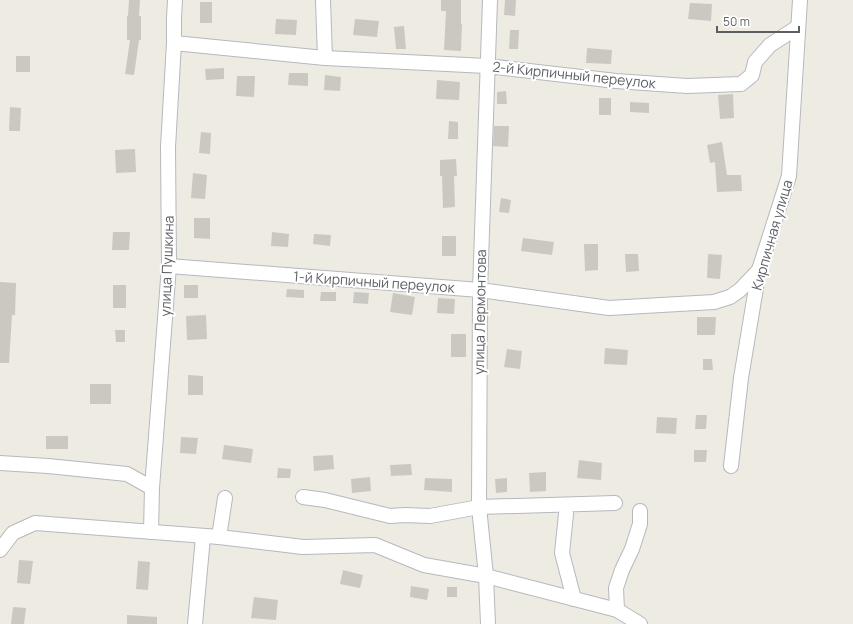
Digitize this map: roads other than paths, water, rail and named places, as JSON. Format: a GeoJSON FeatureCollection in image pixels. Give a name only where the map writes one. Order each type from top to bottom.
{"type":"FeatureCollection","features":[{"type":"Feature","properties":{"kind":"street","name":"улица Пушкина"},"geometry":{"type":"LineString","coordinates":[[151,532],[152,488],[169,266],[168,147],[175,0]]}},
{"type":"Feature","properties":{"kind":"street"},"geometry":{"type":"LineString","coordinates":[[323,0],[325,58]]}},
{"type":"Feature","properties":{"kind":"street","name":"улица Лермонтова"},"geometry":{"type":"LineString","coordinates":[[488,624],[486,576],[479,507],[480,290],[490,0]]}},
{"type":"Feature","properties":{"kind":"street","name":"Кирпичная улица"},"geometry":{"type":"LineString","coordinates":[[731,466],[741,378],[759,270],[789,176],[800,0]]}},
{"type":"Feature","properties":{"kind":"street","name":"2-й Кирпичный переулок"},"geometry":{"type":"LineString","coordinates":[[174,43],[325,58],[487,66],[616,81],[687,86],[741,84],[752,74],[755,62],[770,45],[798,27]]}},
{"type":"Feature","properties":{"kind":"street","name":"1-й Кирпичный переулок"},"geometry":{"type":"LineString","coordinates":[[169,266],[480,290],[609,308],[714,302],[730,297],[740,290],[759,270]]}},
{"type":"Feature","properties":{"kind":"street"},"geometry":{"type":"LineString","coordinates":[[0,463],[127,474],[152,488]]}},
{"type":"Feature","properties":{"kind":"street"},"geometry":{"type":"LineString","coordinates":[[303,497],[324,500],[390,516],[430,516],[479,507],[615,503]]}},
{"type":"Feature","properties":{"kind":"street"},"geometry":{"type":"LineString","coordinates":[[219,538],[225,498]]}},
{"type":"Feature","properties":{"kind":"street"},"geometry":{"type":"LineString","coordinates":[[617,610],[616,588],[640,524],[640,511]]}},
{"type":"Feature","properties":{"kind":"street"},"geometry":{"type":"LineString","coordinates":[[566,514],[562,552],[574,599]]}},
{"type":"Feature","properties":{"kind":"street"},"geometry":{"type":"LineString","coordinates":[[0,550],[12,533],[34,523],[219,538],[303,547],[374,545],[424,565],[486,576],[617,610],[640,624]]}},
{"type":"Feature","properties":{"kind":"street"},"geometry":{"type":"LineString","coordinates":[[195,624],[203,537]]}}]}
